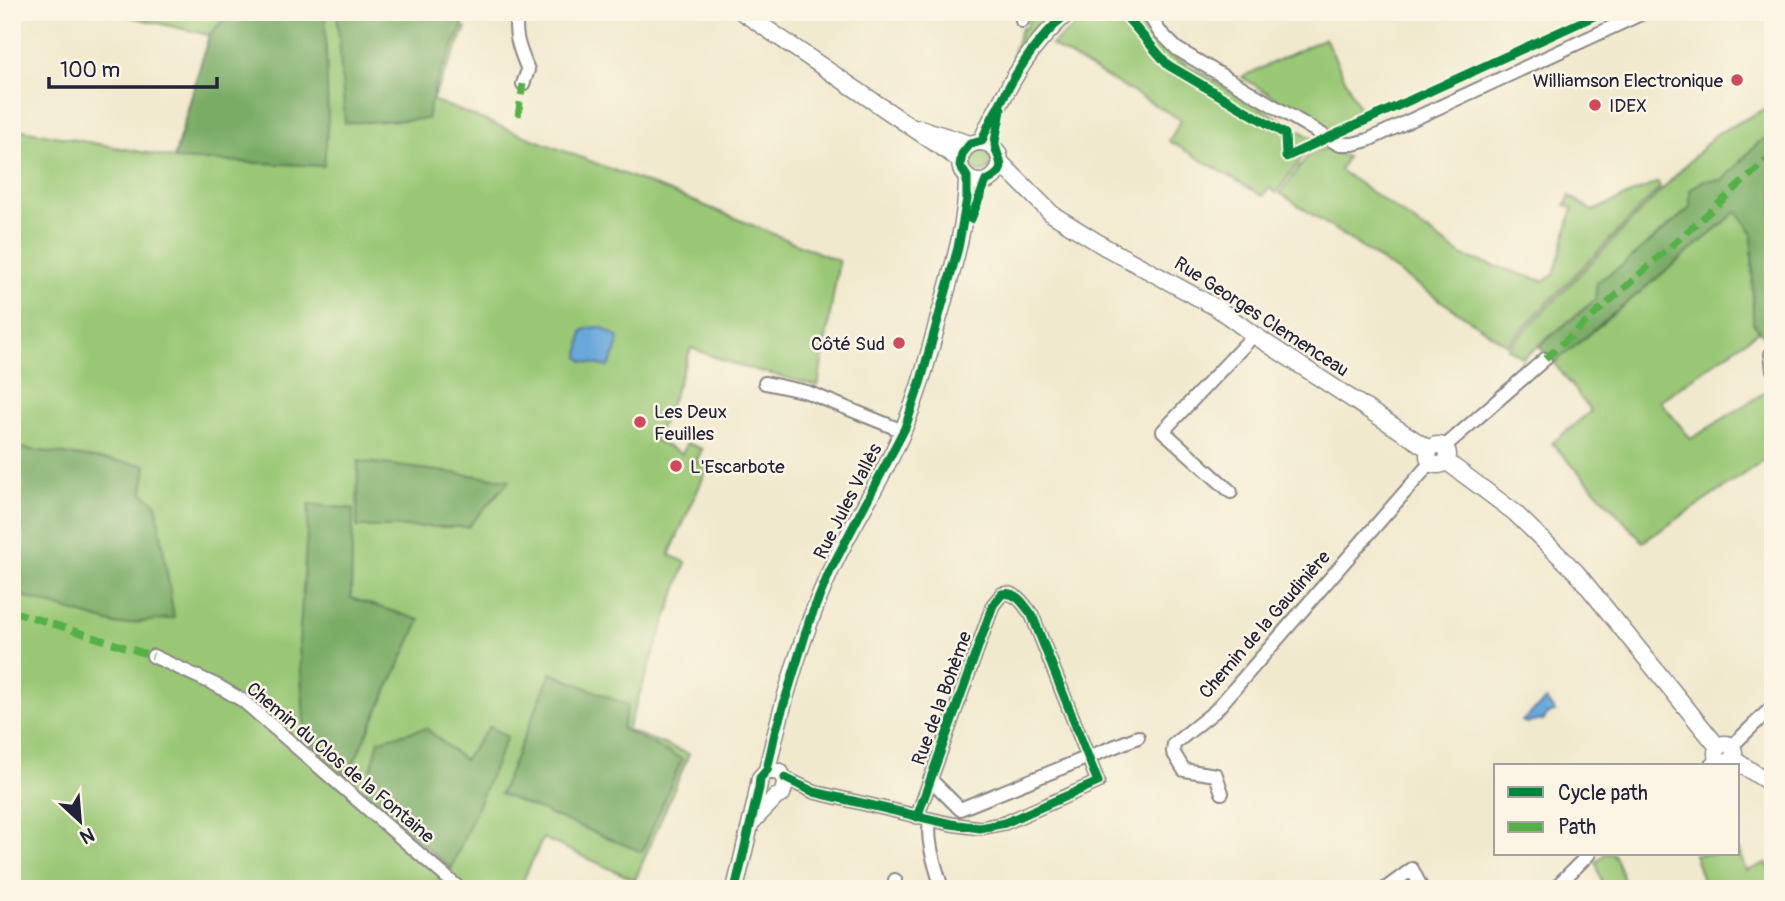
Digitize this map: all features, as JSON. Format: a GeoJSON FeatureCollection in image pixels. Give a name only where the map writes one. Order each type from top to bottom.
{"type":"FeatureCollection","features":[{"type":"Feature","properties":{"kind":"street"},"geometry":{"type":"LineString","coordinates":[[519,12],[515,20],[520,51],[528,70],[523,84]]}},
{"type":"Feature","properties":{"kind":"street"},"geometry":{"type":"LineString","coordinates":[[742,12],[960,160]]}},
{"type":"Feature","properties":{"kind":"street"},"geometry":{"type":"LineString","coordinates":[[982,144],[965,149],[960,160],[960,166],[967,177],[979,182],[993,174],[982,144],[986,127],[1025,58],[1068,12]]}},
{"type":"Feature","properties":{"kind":"street"},"geometry":{"type":"LineString","coordinates":[[1148,12],[1159,31],[1177,49],[1338,144],[1353,144],[1368,140],[1645,12]]}},
{"type":"Feature","properties":{"kind":"street"},"geometry":{"type":"LineString","coordinates":[[910,126],[982,144]]}},
{"type":"Feature","properties":{"kind":"street","name":"Rue Georges Clemenceau"},"geometry":{"type":"LineString","coordinates":[[993,174],[1034,198],[1052,214],[1105,247],[1217,308],[1438,455],[1514,512],[1576,572],[1722,756]]}},
{"type":"Feature","properties":{"kind":"street","name":"Rue Jules Vallès"},"geometry":{"type":"LineString","coordinates":[[958,248],[993,174]]}},
{"type":"Feature","properties":{"kind":"street","name":"Rue Jules Vallès"},"geometry":{"type":"LineString","coordinates":[[778,782],[775,733],[806,631],[830,570],[903,431],[921,380],[958,248],[967,199],[967,177]]}},
{"type":"Feature","properties":{"kind":"street"},"geometry":{"type":"LineString","coordinates":[[1231,492],[1163,431],[1254,335]]}},
{"type":"Feature","properties":{"kind":"street"},"geometry":{"type":"LineString","coordinates":[[1771,354],[1773,370]]}},
{"type":"Feature","properties":{"kind":"street"},"geometry":{"type":"LineString","coordinates":[[1438,455],[1545,359]]}},
{"type":"Feature","properties":{"kind":"street"},"geometry":{"type":"LineString","coordinates":[[765,383],[807,393],[903,431]]}},
{"type":"Feature","properties":{"kind":"street","name":"Chemin de la Gaudinière"},"geometry":{"type":"LineString","coordinates":[[1222,793],[1216,775],[1184,770],[1172,752],[1174,744],[1215,711],[1438,455]]}},
{"type":"Feature","properties":{"kind":"street","name":"Rue de la Bohème"},"geometry":{"type":"LineString","coordinates":[[924,818],[930,779],[993,605],[1002,594],[1016,596],[1032,615],[1088,757]]}},
{"type":"Feature","properties":{"kind":"street","name":"Chemin du Clos de la Fontaine"},"geometry":{"type":"LineString","coordinates":[[153,656],[242,700],[460,889]]}},
{"type":"Feature","properties":{"kind":"street"},"geometry":{"type":"LineString","coordinates":[[1722,756],[1773,706]]}},
{"type":"Feature","properties":{"kind":"street"},"geometry":{"type":"LineString","coordinates":[[930,779],[960,809],[1138,737]]}},
{"type":"Feature","properties":{"kind":"street"},"geometry":{"type":"LineString","coordinates":[[778,782],[924,818],[980,828],[1005,823],[1098,782],[1088,757]]}},
{"type":"Feature","properties":{"kind":"street","name":"Rue Georges Clemenceau"},"geometry":{"type":"LineString","coordinates":[[1740,766],[1773,785]]}},
{"type":"Feature","properties":{"kind":"street"},"geometry":{"type":"LineString","coordinates":[[735,889],[759,788],[769,797],[778,782]]}},
{"type":"Feature","properties":{"kind":"street"},"geometry":{"type":"LineString","coordinates":[[751,823],[778,782]]}},
{"type":"Feature","properties":{"kind":"street"},"geometry":{"type":"LineString","coordinates":[[924,818],[929,829],[942,889]]}},
{"type":"Feature","properties":{"kind":"street"},"geometry":{"type":"LineString","coordinates":[[1554,889],[1587,856]]}},
{"type":"Feature","properties":{"kind":"street"},"geometry":{"type":"LineString","coordinates":[[1385,889],[1412,869],[1422,889]]}},
{"type":"Feature","properties":{"kind":"green space"},"geometry":{"type":"Polygon","coordinates":[[[110,12],[425,12],[466,28],[432,100],[691,200],[839,261],[818,386],[736,365],[691,348],[666,416],[654,440],[682,454],[687,443],[702,449],[696,462],[708,467],[669,555],[686,562],[627,730],[689,754],[635,880],[543,838],[519,889],[12,889],[12,128],[174,158],[209,35],[110,12]]]}},
{"type":"Feature","properties":{"kind":"green space"},"geometry":{"type":"Polygon","coordinates":[[[325,12],[328,119],[324,166],[174,159],[209,35],[229,14],[325,12]]]}},
{"type":"Feature","properties":{"kind":"green space"},"geometry":{"type":"Polygon","coordinates":[[[337,12],[469,12],[435,85],[427,119],[345,123],[337,12]]]}},
{"type":"Feature","properties":{"kind":"green space"},"geometry":{"type":"Polygon","coordinates":[[[1032,12],[1053,12],[1017,58],[1012,57],[1021,29],[1026,27],[1032,12]]]}},
{"type":"Feature","properties":{"kind":"green space"},"geometry":{"type":"Polygon","coordinates":[[[1093,12],[1137,12],[1160,44],[1176,58],[1315,140],[1276,193],[1269,188],[1263,196],[1169,141],[1181,120],[1051,45],[1093,12]]]}},
{"type":"Feature","properties":{"kind":"green space"},"geometry":{"type":"Polygon","coordinates":[[[1325,38],[1363,116],[1330,132],[1242,77],[1325,38]]]}},
{"type":"Feature","properties":{"kind":"green space"},"geometry":{"type":"Polygon","coordinates":[[[1773,105],[1773,133],[1757,144],[1723,180],[1704,180],[1690,208],[1624,264],[1598,282],[1595,300],[1523,358],[1508,348],[1716,134],[1773,105]]]}},
{"type":"Feature","properties":{"kind":"green space"},"geometry":{"type":"Polygon","coordinates":[[[1773,133],[1773,347],[1753,323],[1752,232],[1737,212],[1554,363],[1539,346],[1595,300],[1597,282],[1624,264],[1690,208],[1690,190],[1704,180],[1723,180],[1757,144],[1773,133]]]}},
{"type":"Feature","properties":{"kind":"green space"},"geometry":{"type":"Polygon","coordinates":[[[1323,148],[1347,157],[1340,170],[1463,256],[1543,281],[1554,275],[1573,208],[1565,205],[1570,196],[1593,211],[1658,182],[1660,188],[1507,345],[1280,193],[1308,156],[1323,148]]]}},
{"type":"Feature","properties":{"kind":"green space"},"geometry":{"type":"Polygon","coordinates":[[[981,150],[989,153],[992,161],[989,169],[981,172],[973,169],[970,161],[973,153],[981,150]]]}},
{"type":"Feature","properties":{"kind":"green space"},"geometry":{"type":"Polygon","coordinates":[[[1737,211],[1752,232],[1753,323],[1759,331],[1660,401],[1691,439],[1773,387],[1773,455],[1643,542],[1552,443],[1591,411],[1554,363],[1737,211]]]}},
{"type":"Feature","properties":{"kind":"green space"},"geometry":{"type":"Polygon","coordinates":[[[12,447],[146,465],[143,493],[156,503],[174,618],[118,625],[12,593],[12,447]]]}},
{"type":"Feature","properties":{"kind":"green space"},"geometry":{"type":"Polygon","coordinates":[[[358,461],[510,480],[468,527],[357,527],[358,461]]]}},
{"type":"Feature","properties":{"kind":"green space"},"geometry":{"type":"Polygon","coordinates":[[[309,504],[353,509],[351,598],[420,620],[347,777],[305,736],[299,644],[309,504]]]}},
{"type":"Feature","properties":{"kind":"green space"},"geometry":{"type":"Polygon","coordinates":[[[551,673],[628,705],[622,729],[682,759],[642,852],[500,794],[551,673]]]}},
{"type":"Feature","properties":{"kind":"green space"},"geometry":{"type":"Polygon","coordinates":[[[490,726],[507,737],[451,869],[365,794],[379,740],[426,728],[464,760],[490,726]]]}},
{"type":"Feature","properties":{"kind":"green space"},"geometry":{"type":"Polygon","coordinates":[[[1740,854],[1746,871],[1767,863],[1773,877],[1773,889],[1706,889],[1695,856],[1740,856],[1740,854]]]}},
{"type":"Feature","properties":{"kind":"green space"},"geometry":{"type":"Polygon","coordinates":[[[1603,856],[1615,856],[1627,889],[1604,889],[1596,862],[1603,856]]]}},
{"type":"Feature","properties":{"kind":"water"},"geometry":{"type":"Polygon","coordinates":[[[601,327],[619,338],[616,352],[608,367],[583,361],[579,357],[582,331],[601,327]]]}},
{"type":"Feature","properties":{"kind":"water"},"geometry":{"type":"Polygon","coordinates":[[[1546,700],[1555,712],[1547,714],[1544,720],[1526,723],[1522,721],[1546,700]]]}},
{"type":"Feature","properties":{"kind":"marked path"},"geometry":{"type":"LineString","coordinates":[[518,116],[523,84]]}},
{"type":"Feature","properties":{"kind":"marked path"},"geometry":{"type":"LineString","coordinates":[[1545,359],[1773,155]]}},
{"type":"Feature","properties":{"kind":"marked path"},"geometry":{"type":"LineString","coordinates":[[12,611],[153,656]]}},
{"type":"Feature","properties":{"kind":"cycle path"},"geometry":{"type":"LineString","coordinates":[[735,889],[760,778],[767,770],[775,733],[810,619],[830,571],[905,428],[921,380],[958,248],[967,199],[967,177],[960,166],[962,154],[970,144],[982,141],[986,129],[1025,61],[1068,12]]}},
{"type":"Feature","properties":{"kind":"cycle path"},"geometry":{"type":"LineString","coordinates":[[1122,12],[1168,65],[1285,134],[1286,157],[1603,12]]}},
{"type":"Feature","properties":{"kind":"cycle path"},"geometry":{"type":"LineString","coordinates":[[971,219],[986,181],[994,177],[1001,168],[995,143],[1001,109]]}},
{"type":"Feature","properties":{"kind":"cycle path"},"geometry":{"type":"LineString","coordinates":[[785,778],[814,792],[951,824],[980,828],[1005,823],[1098,782],[1032,615],[1020,600],[1012,595],[1002,594],[993,605],[917,817]]}},
{"type":"Feature","properties":{"kind":"place","name":"Williamson Electronique"},"geometry":{"type":"Point","coordinates":[1737,80]}},
{"type":"Feature","properties":{"kind":"place","name":"IDEX"},"geometry":{"type":"Point","coordinates":[1595,105]}},
{"type":"Feature","properties":{"kind":"place","name":"Côté Sud"},"geometry":{"type":"Point","coordinates":[899,343]}},
{"type":"Feature","properties":{"kind":"place","name":"Les Deux Feuilles"},"geometry":{"type":"Point","coordinates":[640,422]}},
{"type":"Feature","properties":{"kind":"place","name":"L'Escarbote"},"geometry":{"type":"Point","coordinates":[676,466]}}]}
